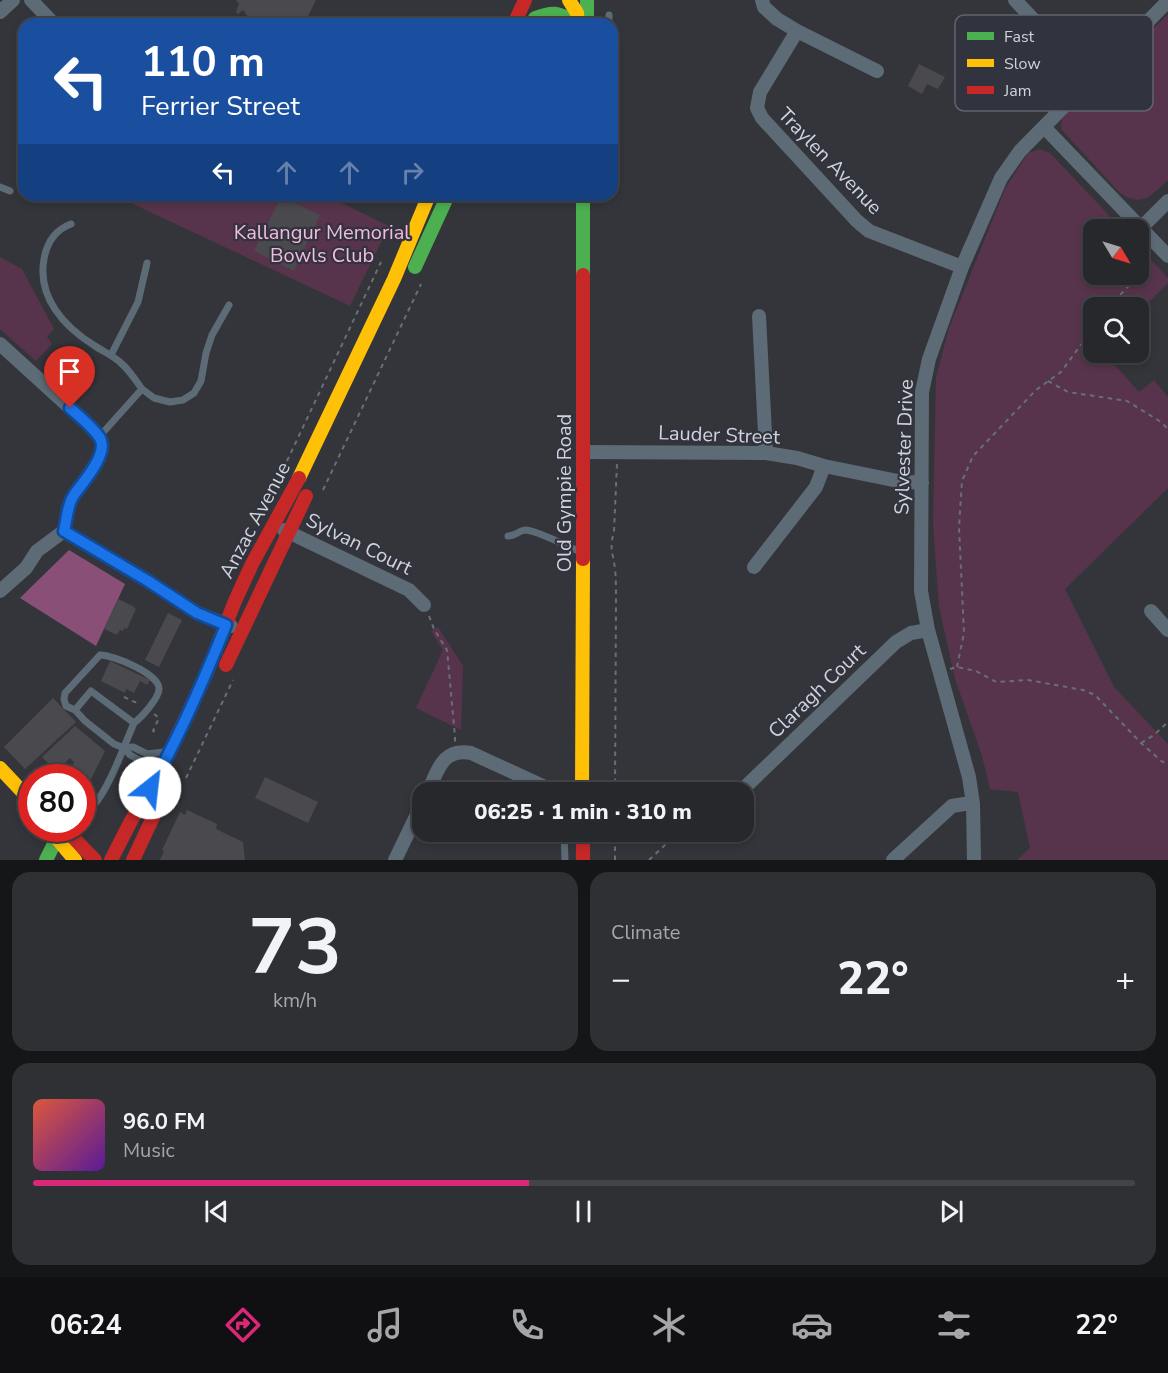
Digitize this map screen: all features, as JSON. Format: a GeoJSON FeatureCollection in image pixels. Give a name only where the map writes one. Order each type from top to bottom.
{"type":"FeatureCollection","features":[{"type":"Feature","properties":{"kind":"main road"},"geometry":{"type":"LineString","coordinates":[[517,18],[525,0]]}},
{"type":"Feature","properties":{"kind":"main road"},"geometry":{"type":"LineString","coordinates":[[534,18],[543,0]]}},
{"type":"Feature","properties":{"kind":"main road"},"geometry":{"type":"LineString","coordinates":[[569,0],[577,18]]}},
{"type":"Feature","properties":{"kind":"main road"},"geometry":{"type":"LineString","coordinates":[[587,0],[587,18]]}},
{"type":"Feature","properties":{"kind":"main road"},"geometry":{"type":"LineString","coordinates":[[539,18],[550,12],[556,12],[567,18]]}},
{"type":"Feature","properties":{"kind":"main road","name":"Anzac Avenue"},"geometry":{"type":"LineString","coordinates":[[111,860],[169,752],[205,677],[252,564],[307,463],[394,279],[426,201]]}},
{"type":"Feature","properties":{"kind":"main road"},"geometry":{"type":"LineString","coordinates":[[411,274],[445,201]]}},
{"type":"Feature","properties":{"kind":"main road","name":"Old Gympie Road"},"geometry":{"type":"LineString","coordinates":[[582,782],[583,201]]}},
{"type":"Feature","properties":{"kind":"main road"},"geometry":{"type":"LineString","coordinates":[[416,224],[431,232]]}},
{"type":"Feature","properties":{"kind":"main road","name":"Anzac Avenue"},"geometry":{"type":"LineString","coordinates":[[222,674],[312,484]]}},
{"type":"Feature","properties":{"kind":"main road"},"geometry":{"type":"LineString","coordinates":[[0,768],[18,786]]}},
{"type":"Feature","properties":{"kind":"main road"},"geometry":{"type":"LineString","coordinates":[[138,857],[174,774]]}},
{"type":"Feature","properties":{"kind":"main road"},"geometry":{"type":"LineString","coordinates":[[36,860],[47,842]]}},
{"type":"Feature","properties":{"kind":"main road"},"geometry":{"type":"LineString","coordinates":[[46,860],[51,842]]}},
{"type":"Feature","properties":{"kind":"main road"},"geometry":{"type":"LineString","coordinates":[[63,842],[75,860]]}},
{"type":"Feature","properties":{"kind":"main road"},"geometry":{"type":"LineString","coordinates":[[71,842],[95,860]]}},
{"type":"Feature","properties":{"kind":"main road"},"geometry":{"type":"LineString","coordinates":[[582,842],[583,860]]}},
{"type":"Feature","properties":{"kind":"street"},"geometry":{"type":"LineString","coordinates":[[0,12],[13,0]]}},
{"type":"Feature","properties":{"kind":"street"},"geometry":{"type":"LineString","coordinates":[[32,0],[48,18]]}},
{"type":"Feature","properties":{"kind":"street"},"geometry":{"type":"LineString","coordinates":[[762,0],[764,7],[777,19],[878,71]]}},
{"type":"Feature","properties":{"kind":"street"},"geometry":{"type":"LineString","coordinates":[[1014,0],[1029,15]]}},
{"type":"Feature","properties":{"kind":"street","name":"Sylvester Drive"},"geometry":{"type":"LineString","coordinates":[[1153,16],[1168,1]]}},
{"type":"Feature","properties":{"kind":"street","name":"Traylen Avenue"},"geometry":{"type":"LineString","coordinates":[[797,31],[760,92],[757,108],[762,118],[857,221],[869,231],[962,267]]}},
{"type":"Feature","properties":{"kind":"street","name":"Sylvester Drive"},"geometry":{"type":"LineString","coordinates":[[974,860],[973,804],[969,777],[939,673],[921,591],[922,392],[929,359],[962,267],[1001,178],[1020,151],[1059,111]]}},
{"type":"Feature","properties":{"kind":"street"},"geometry":{"type":"LineString","coordinates":[[1044,127],[1132,219]]}},
{"type":"Feature","properties":{"kind":"street"},"geometry":{"type":"LineString","coordinates":[[1149,220],[1168,201]]}},
{"type":"Feature","properties":{"kind":"street"},"geometry":{"type":"LineString","coordinates":[[1151,238],[1168,256]]}},
{"type":"Feature","properties":{"kind":"street"},"geometry":{"type":"LineString","coordinates":[[759,316],[766,453]]}},
{"type":"Feature","properties":{"kind":"street"},"geometry":{"type":"LineString","coordinates":[[0,344],[88,424],[102,444],[102,452],[83,485],[73,496],[64,531],[37,551],[26,568],[0,591]]}},
{"type":"Feature","properties":{"kind":"street","name":"Lauder Street"},"geometry":{"type":"LineString","coordinates":[[584,452],[619,459],[766,453],[898,481],[922,483]]}},
{"type":"Feature","properties":{"kind":"street"},"geometry":{"type":"LineString","coordinates":[[754,567],[816,487],[824,466]]}},
{"type":"Feature","properties":{"kind":"street","name":"Sylvan Court"},"geometry":{"type":"LineString","coordinates":[[273,524],[410,590],[424,604]]}},
{"type":"Feature","properties":{"kind":"street"},"geometry":{"type":"LineString","coordinates":[[64,531],[197,613],[242,630]]}},
{"type":"Feature","properties":{"kind":"street"},"geometry":{"type":"LineString","coordinates":[[1151,611],[1168,630]]}},
{"type":"Feature","properties":{"kind":"street","name":"Claragh Court"},"geometry":{"type":"LineString","coordinates":[[751,782],[896,642],[910,633],[928,630]]}},
{"type":"Feature","properties":{"kind":"street"},"geometry":{"type":"LineString","coordinates":[[433,782],[446,758],[454,753],[463,752],[471,753],[534,782]]}},
{"type":"Feature","properties":{"kind":"street"},"geometry":{"type":"LineString","coordinates":[[893,860],[952,806],[973,804]]}},
{"type":"Feature","properties":{"kind":"street"},"geometry":{"type":"LineString","coordinates":[[395,860],[412,825]]}},
{"type":"Feature","properties":{"kind":"lane"},"geometry":{"type":"LineString","coordinates":[[0,187],[10,191]]}},
{"type":"Feature","properties":{"kind":"lane"},"geometry":{"type":"LineString","coordinates":[[71,224],[60,228],[52,237],[46,251],[43,280],[48,298],[69,327],[122,363],[142,390],[154,398],[170,402],[183,400],[194,393],[201,381],[212,335],[229,305]]}},
{"type":"Feature","properties":{"kind":"lane"},"geometry":{"type":"LineString","coordinates":[[111,355],[138,302],[147,263]]}},
{"type":"Feature","properties":{"kind":"lane"},"geometry":{"type":"LineString","coordinates":[[99,437],[142,390]]}},
{"type":"Feature","properties":{"kind":"lane"},"geometry":{"type":"LineString","coordinates":[[508,536],[524,530],[533,531],[584,553]]}},
{"type":"Feature","properties":{"kind":"lane"},"geometry":{"type":"LineString","coordinates":[[96,803],[124,748],[134,723],[152,704],[159,690],[156,681],[150,675],[108,655],[100,655],[65,693],[66,706],[75,710],[114,744],[124,748],[130,755],[143,762],[150,788]]}},
{"type":"Feature","properties":{"kind":"lane"},"geometry":{"type":"LineString","coordinates":[[75,710],[91,691],[134,723]]}},
{"type":"Feature","properties":{"kind":"lane"},"geometry":{"type":"LineString","coordinates":[[124,748],[133,747],[147,753],[169,752]]}},
{"type":"Feature","properties":{"kind":"lane"},"geometry":{"type":"LineString","coordinates":[[564,842],[565,860]]}},
{"type":"Feature","properties":{"kind":"path"},"geometry":{"type":"LineString","coordinates":[[1149,243],[1151,238]]}},
{"type":"Feature","properties":{"kind":"path"},"geometry":{"type":"LineString","coordinates":[[1118,297],[1129,285]]}},
{"type":"Feature","properties":{"kind":"path"},"geometry":{"type":"LineString","coordinates":[[957,667],[964,633],[959,527],[963,481],[973,456],[1036,390],[1062,372],[1083,342]]}},
{"type":"Feature","properties":{"kind":"path"},"geometry":{"type":"LineString","coordinates":[[1048,381],[1068,392],[1127,401],[1161,422],[1168,429]]}},
{"type":"Feature","properties":{"kind":"path"},"geometry":{"type":"LineString","coordinates":[[616,468],[619,459]]}},
{"type":"Feature","properties":{"kind":"path"},"geometry":{"type":"LineString","coordinates":[[615,782],[616,599],[615,568],[611,548],[614,531],[616,468],[619,459]]}},
{"type":"Feature","properties":{"kind":"path"},"geometry":{"type":"LineString","coordinates":[[424,604],[434,629],[447,650],[455,735],[454,753]]}},
{"type":"Feature","properties":{"kind":"path"},"geometry":{"type":"LineString","coordinates":[[939,673],[957,667],[976,671],[996,682],[1028,680],[1083,690],[1095,695],[1141,742],[1168,765]]}},
{"type":"Feature","properties":{"kind":"path"},"geometry":{"type":"LineString","coordinates":[[1141,742],[1154,735],[1168,722]]}},
{"type":"Feature","properties":{"kind":"path"},"geometry":{"type":"LineString","coordinates":[[615,842],[615,860]]}},
{"type":"Feature","properties":{"kind":"path"},"geometry":{"type":"LineString","coordinates":[[649,860],[668,842]]}},
{"type":"Feature","properties":{"kind":"green space"},"geometry":{"type":"Polygon","coordinates":[[[1168,14],[1168,180],[1151,195],[1140,200],[1120,193],[1061,129],[1062,119],[1069,111],[1153,111],[1153,29],[1168,14]]]}},
{"type":"Feature","properties":{"kind":"green space"},"geometry":{"type":"Polygon","coordinates":[[[1040,149],[1050,153],[1113,219],[1083,219],[1083,285],[1149,285],[1149,258],[1168,278],[1168,283],[1149,302],[1149,297],[1083,297],[1083,363],[1113,363],[1139,392],[1154,380],[1168,397],[1168,488],[1065,589],[1114,687],[1168,744],[1168,860],[1017,860],[1030,848],[1018,792],[990,789],[982,756],[955,679],[939,607],[933,525],[936,377],[949,328],[1005,189],[1028,153],[1040,149]]]}},
{"type":"Feature","properties":{"kind":"green space","name":"Kallangur Memorial Bowls Club"},"geometry":{"type":"Polygon","coordinates":[[[127,201],[337,201],[389,226],[350,306],[127,201]]]}},
{"type":"Feature","properties":{"kind":"green space"},"geometry":{"type":"Polygon","coordinates":[[[0,257],[22,269],[54,329],[47,337],[52,344],[36,361],[0,329],[0,257]]]}},
{"type":"Feature","properties":{"kind":"green space"},"geometry":{"type":"Polygon","coordinates":[[[438,627],[463,666],[461,730],[416,708],[443,650],[431,631],[438,627]]]}},
{"type":"Feature","properties":{"kind":"shaded area"},"geometry":{"type":"Polygon","coordinates":[[[69,550],[125,584],[96,646],[20,598],[69,550]]]}},
{"type":"Feature","properties":{"kind":"building"},"geometry":{"type":"Polygon","coordinates":[[[236,0],[316,0],[307,18],[249,18],[243,10],[238,14],[236,12],[239,4],[236,0]]]}},
{"type":"Feature","properties":{"kind":"building"},"geometry":{"type":"Polygon","coordinates":[[[919,64],[945,77],[938,89],[927,84],[922,94],[908,86],[919,64]]]}},
{"type":"Feature","properties":{"kind":"building"},"geometry":{"type":"Polygon","coordinates":[[[279,201],[290,201],[320,215],[294,271],[254,251],[279,201]]]}},
{"type":"Feature","properties":{"kind":"building"},"geometry":{"type":"Polygon","coordinates":[[[118,599],[136,609],[127,629],[120,630],[117,635],[104,629],[118,599]]]}},
{"type":"Feature","properties":{"kind":"building"},"geometry":{"type":"Polygon","coordinates":[[[168,613],[182,620],[159,667],[145,660],[168,613]]]}},
{"type":"Feature","properties":{"kind":"building"},"geometry":{"type":"Polygon","coordinates":[[[110,661],[150,680],[147,685],[140,681],[134,693],[126,689],[125,693],[101,681],[110,661]]]}},
{"type":"Feature","properties":{"kind":"building"},"geometry":{"type":"Polygon","coordinates":[[[53,698],[76,722],[30,764],[20,764],[4,747],[53,698]]]}},
{"type":"Feature","properties":{"kind":"building"},"geometry":{"type":"Polygon","coordinates":[[[75,726],[105,751],[96,769],[96,764],[73,764],[70,758],[64,764],[49,764],[42,757],[75,726]]]}},
{"type":"Feature","properties":{"kind":"building"},"geometry":{"type":"Polygon","coordinates":[[[265,777],[318,802],[308,823],[255,798],[265,777]]]}},
{"type":"Feature","properties":{"kind":"building"},"geometry":{"type":"Polygon","coordinates":[[[187,810],[217,824],[216,829],[243,842],[245,860],[160,860],[164,851],[162,850],[180,812],[185,815],[187,810]]]}},
{"type":"Feature","properties":{"kind":"traffic: fast"},"geometry":{"type":"LineString","coordinates":[[587,0],[587,18]]}},
{"type":"Feature","properties":{"kind":"traffic: fast"},"geometry":{"type":"LineString","coordinates":[[535,18],[548,14],[557,14],[567,18]]}},
{"type":"Feature","properties":{"kind":"traffic: fast"},"geometry":{"type":"LineString","coordinates":[[415,267],[445,201]]}},
{"type":"Feature","properties":{"kind":"traffic: fast"},"geometry":{"type":"LineString","coordinates":[[583,201],[583,275]]}},
{"type":"Feature","properties":{"kind":"traffic: fast"},"geometry":{"type":"LineString","coordinates":[[46,860],[55,842]]}},
{"type":"Feature","properties":{"kind":"traffic: slow"},"geometry":{"type":"LineString","coordinates":[[569,0],[577,18]]}},
{"type":"Feature","properties":{"kind":"traffic: slow"},"geometry":{"type":"LineString","coordinates":[[299,478],[394,279],[426,201]]}},
{"type":"Feature","properties":{"kind":"traffic: slow"},"geometry":{"type":"LineString","coordinates":[[582,782],[583,559]]}},
{"type":"Feature","properties":{"kind":"traffic: slow"},"geometry":{"type":"LineString","coordinates":[[0,768],[18,787]]}},
{"type":"Feature","properties":{"kind":"traffic: slow"},"geometry":{"type":"LineString","coordinates":[[60,842],[75,860]]}},
{"type":"Feature","properties":{"kind":"traffic: jam"},"geometry":{"type":"LineString","coordinates":[[517,18],[525,0]]}},
{"type":"Feature","properties":{"kind":"traffic: jam"},"geometry":{"type":"LineString","coordinates":[[583,275],[583,559]]}},
{"type":"Feature","properties":{"kind":"traffic: jam"},"geometry":{"type":"LineString","coordinates":[[111,860],[162,767],[205,677],[252,564],[299,478]]}},
{"type":"Feature","properties":{"kind":"traffic: jam"},"geometry":{"type":"LineString","coordinates":[[226,665],[306,496]]}},
{"type":"Feature","properties":{"kind":"traffic: jam"},"geometry":{"type":"LineString","coordinates":[[133,860],[169,783]]}},
{"type":"Feature","properties":{"kind":"traffic: jam"},"geometry":{"type":"LineString","coordinates":[[78,842],[95,860]]}},
{"type":"Feature","properties":{"kind":"traffic: jam"},"geometry":{"type":"LineString","coordinates":[[583,842],[583,860]]}},
{"type":"Feature","properties":{"kind":"route"},"geometry":{"type":"LineString","coordinates":[[70,408],[99,437],[102,452],[83,485],[73,496],[64,531],[197,613],[226,625],[201,685],[150,788]]}}]}
